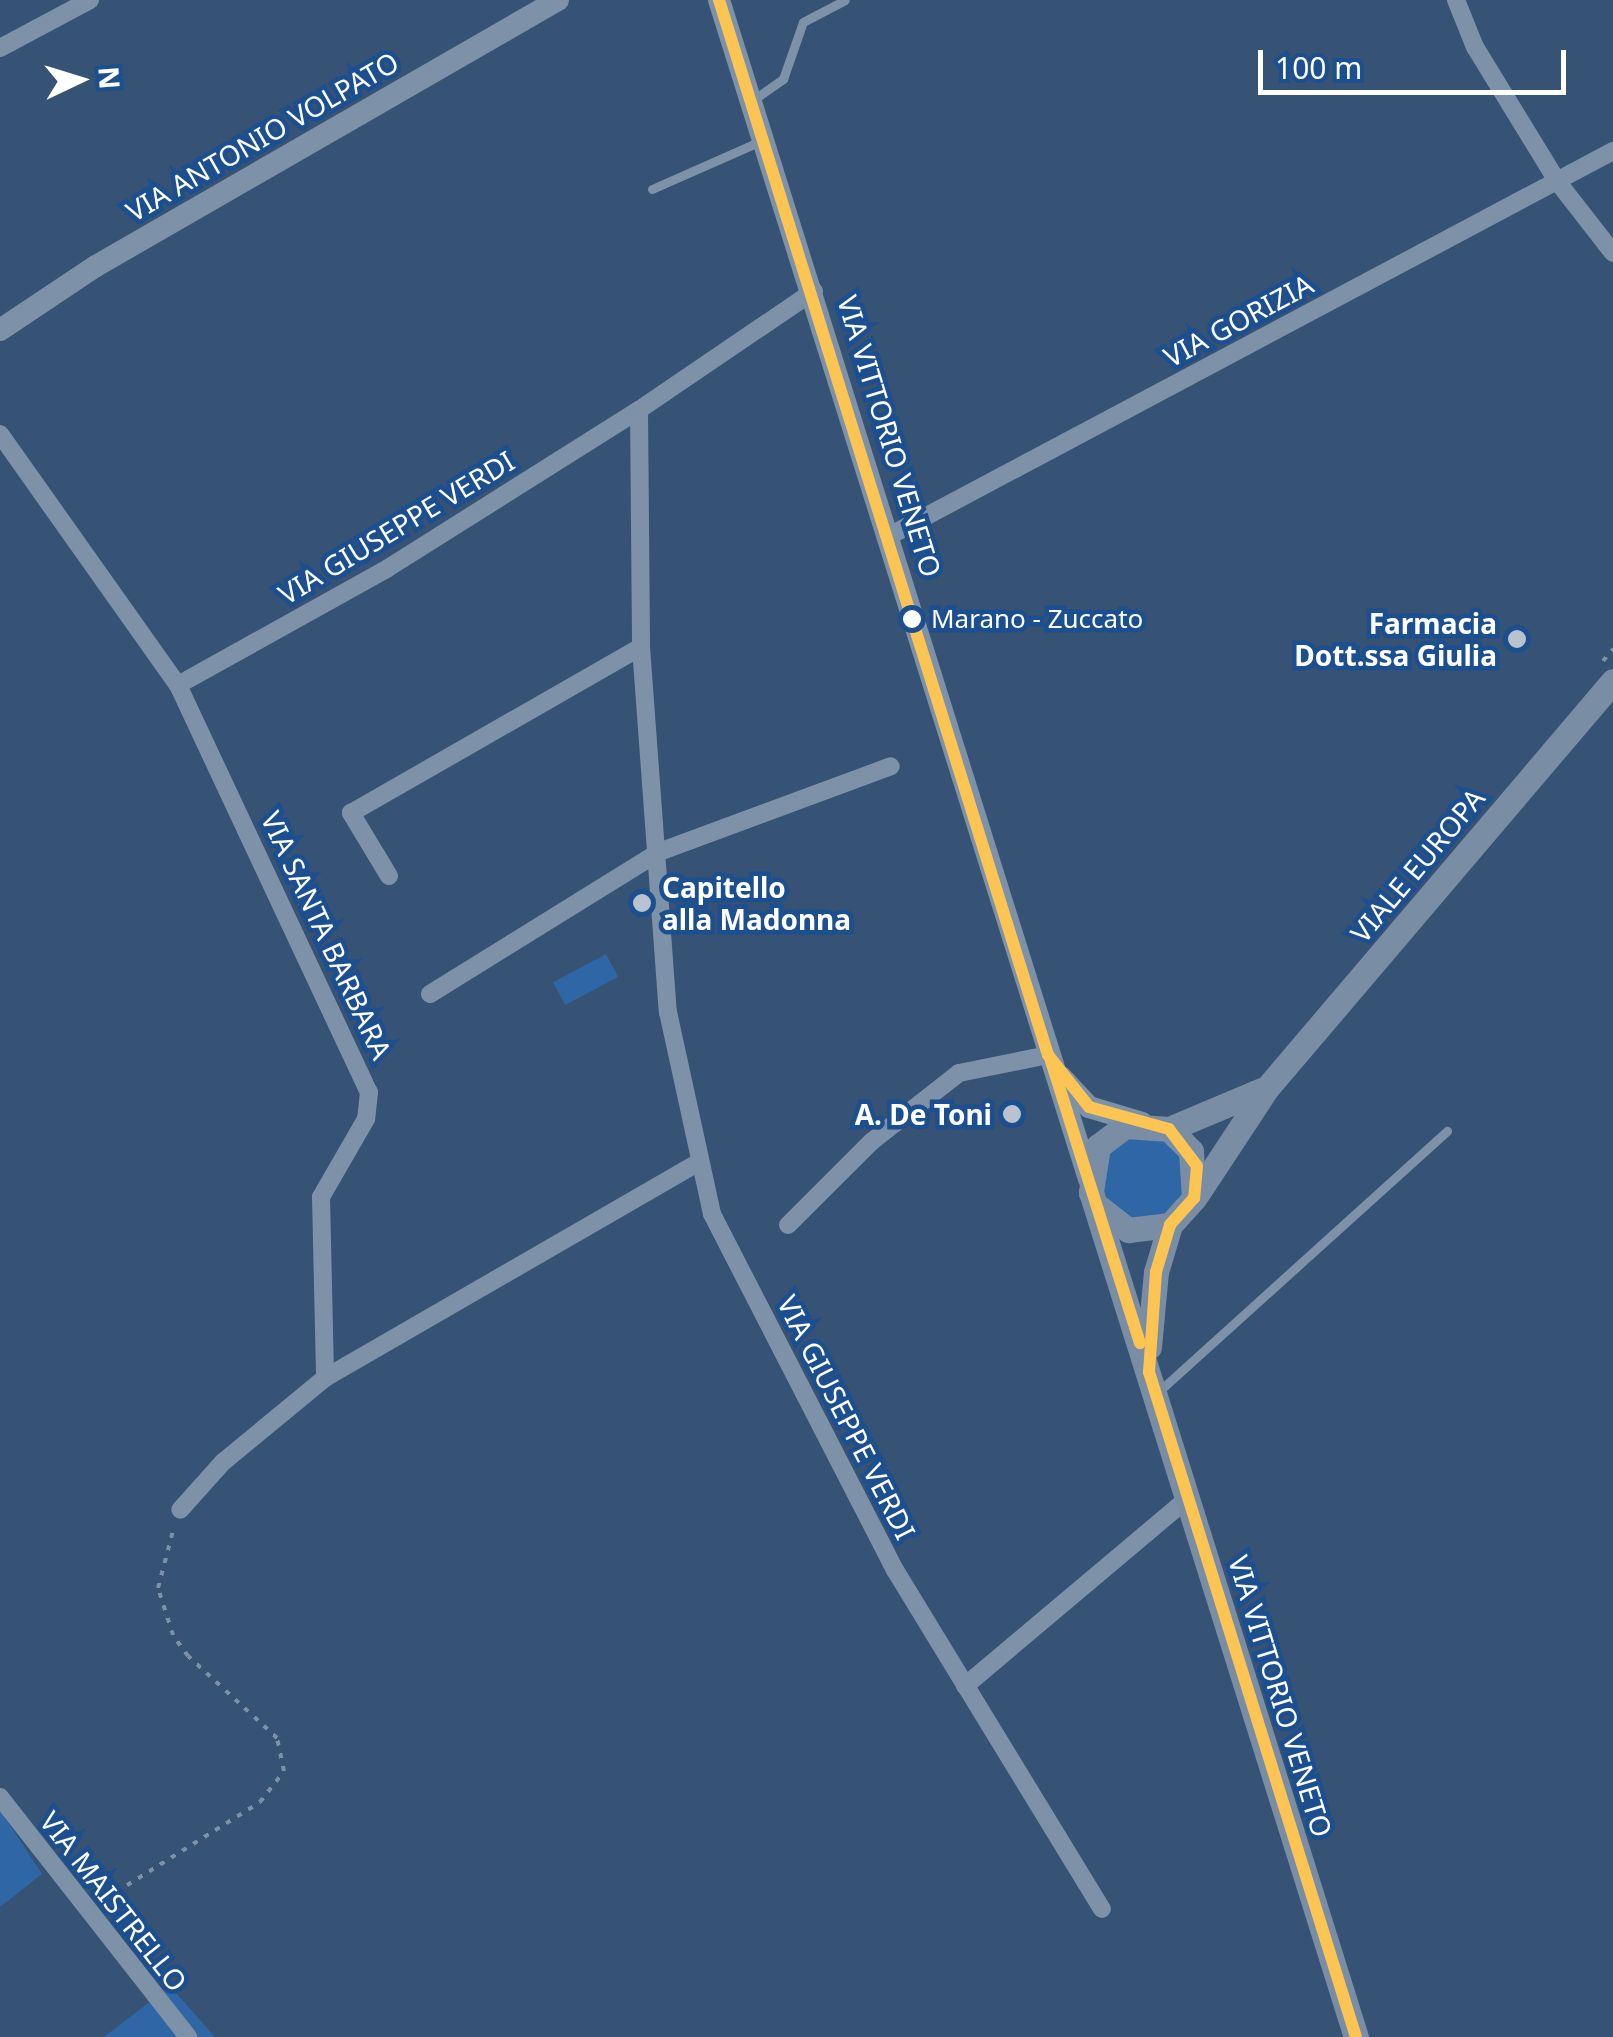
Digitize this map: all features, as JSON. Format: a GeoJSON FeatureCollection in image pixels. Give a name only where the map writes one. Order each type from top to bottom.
{"type":"FeatureCollection","features":[{"type":"Feature","properties":{"kind":"main road","name":"VIALE EUROPA"},"geometry":{"type":"LineString","coordinates":[[1194,1198],[1266,1088],[1607,672]]}},
{"type":"Feature","properties":{"kind":"main road","name":"VIALE EUROPA"},"geometry":{"type":"LineString","coordinates":[[1169,1129],[1217,1114],[1266,1088]]}},
{"type":"Feature","properties":{"kind":"main road","name":"VIA VITTORIO VENETO"},"geometry":{"type":"LineString","coordinates":[[1142,1123],[1169,1129]]}},
{"type":"Feature","properties":{"kind":"main road"},"geometry":{"type":"LineString","coordinates":[[1089,1179],[1091,1162],[1110,1134],[1142,1123]]}},
{"type":"Feature","properties":{"kind":"main road"},"geometry":{"type":"LineString","coordinates":[[1169,1129],[1191,1151],[1194,1198]]}},
{"type":"Feature","properties":{"kind":"main road","name":"VIA VITTORIO VENETO"},"geometry":{"type":"LineString","coordinates":[[1089,1179],[1356,2037]]}},
{"type":"Feature","properties":{"kind":"main road","name":"VIA VITTORIO VENETO"},"geometry":{"type":"LineString","coordinates":[[1152,1383],[1148,1320],[1170,1226],[1194,1198]]}},
{"type":"Feature","properties":{"kind":"main road"},"geometry":{"type":"LineString","coordinates":[[1096,1205],[1128,1230],[1170,1226]]}},
{"type":"Feature","properties":{"kind":"street"},"geometry":{"type":"LineString","coordinates":[[0,48],[90,0]]}},
{"type":"Feature","properties":{"kind":"street","name":"VIA ANTONIO VOLPATO"},"geometry":{"type":"LineString","coordinates":[[0,330],[96,266],[558,0]]}},
{"type":"Feature","properties":{"kind":"street","name":"VIA VITTORIO VENETO"},"geometry":{"type":"LineString","coordinates":[[719,0],[814,291],[1089,1179]]}},
{"type":"Feature","properties":{"kind":"street"},"geometry":{"type":"LineString","coordinates":[[1456,0],[1475,47],[1557,181],[1613,253]]}},
{"type":"Feature","properties":{"kind":"street","name":"VIA GORIZIA"},"geometry":{"type":"LineString","coordinates":[[888,536],[1613,151]]}},
{"type":"Feature","properties":{"kind":"street","name":"VIA GIUSEPPE VERDI"},"geometry":{"type":"LineString","coordinates":[[178,685],[388,568],[639,410],[814,291]]}},
{"type":"Feature","properties":{"kind":"street","name":"VIA GIUSEPPE VERDI"},"geometry":{"type":"LineString","coordinates":[[639,410],[635,576],[659,852],[668,1012],[696,1164],[712,1214],[895,1570],[1102,1909]]}},
{"type":"Feature","properties":{"kind":"street","name":"VIA SANTA BARBARA"},"geometry":{"type":"LineString","coordinates":[[0,434],[178,685],[369,1092],[366,1119],[321,1197],[326,1378]]}},
{"type":"Feature","properties":{"kind":"street"},"geometry":{"type":"LineString","coordinates":[[389,876],[351,814],[641,647]]}},
{"type":"Feature","properties":{"kind":"street"},"geometry":{"type":"LineString","coordinates":[[430,994],[659,852],[891,766]]}},
{"type":"Feature","properties":{"kind":"street"},"geometry":{"type":"LineString","coordinates":[[788,1226],[871,1142],[959,1073],[1050,1059]]}},
{"type":"Feature","properties":{"kind":"street","name":"VIA VITTORIO VENETO"},"geometry":{"type":"LineString","coordinates":[[1050,1059],[1088,1107],[1142,1123]]}},
{"type":"Feature","properties":{"kind":"street"},"geometry":{"type":"LineString","coordinates":[[180,1510],[237,1449],[326,1378],[696,1164]]}},
{"type":"Feature","properties":{"kind":"street"},"geometry":{"type":"LineString","coordinates":[[965,1686],[1188,1498]]}},
{"type":"Feature","properties":{"kind":"street","name":"VIA MAISTRELLO"},"geometry":{"type":"LineString","coordinates":[[0,1797],[188,2037]]}},
{"type":"Feature","properties":{"kind":"lane"},"geometry":{"type":"LineString","coordinates":[[753,100],[783,78],[803,22],[845,0]]}},
{"type":"Feature","properties":{"kind":"lane"},"geometry":{"type":"LineString","coordinates":[[652,189],[765,139]]}},
{"type":"Feature","properties":{"kind":"lane"},"geometry":{"type":"LineString","coordinates":[[1152,1383],[1447,1131]]}},
{"type":"Feature","properties":{"kind":"path"},"geometry":{"type":"LineString","coordinates":[[1607,672],[1613,649]]}},
{"type":"Feature","properties":{"kind":"path"},"geometry":{"type":"LineString","coordinates":[[89,1910],[153,1864],[260,1802],[284,1772],[277,1738],[188,1656],[163,1610],[162,1562],[180,1510]]}},
{"type":"Feature","properties":{"kind":"shaded area"},"geometry":{"type":"Polygon","coordinates":[[[606,954],[618,977],[565,1005],[553,982],[606,954]]]}},
{"type":"Feature","properties":{"kind":"shaded area"},"geometry":{"type":"Polygon","coordinates":[[[1136,1136],[1152,1136],[1168,1143],[1179,1154],[1186,1178],[1183,1194],[1174,1208],[1152,1220],[1136,1220],[1120,1213],[1109,1202],[1102,1186],[1102,1170],[1109,1154],[1120,1143],[1136,1136]]]}},
{"type":"Feature","properties":{"kind":"shaded area"},"geometry":{"type":"Polygon","coordinates":[[[0,1810],[42,1874],[0,1907],[0,1810]]]}},
{"type":"Feature","properties":{"kind":"shaded area"},"geometry":{"type":"Polygon","coordinates":[[[170,1986],[215,2037],[104,2037],[170,1986]]]}},
{"type":"Feature","properties":{"kind":"transit line"},"geometry":{"type":"LineString","coordinates":[[719,0],[1048,1055],[1089,1107],[1169,1129],[1197,1166],[1194,1198],[1170,1225],[1156,1272],[1149,1372],[1356,2037]]}},
{"type":"Feature","properties":{"kind":"transit line"},"geometry":{"type":"LineString","coordinates":[[1051,1061],[1140,1343]]}},
{"type":"Feature","properties":{"kind":"place","name":"Marano - Zuccato"},"geometry":{"type":"Point","coordinates":[912,619]}},
{"type":"Feature","properties":{"kind":"place","name":"Farmacia Dott.ssa Giulia"},"geometry":{"type":"Point","coordinates":[1517,639]}},
{"type":"Feature","properties":{"kind":"place","name":"Capitello alla Madonna"},"geometry":{"type":"Point","coordinates":[642,903]}},
{"type":"Feature","properties":{"kind":"place","name":"A. De Toni"},"geometry":{"type":"Point","coordinates":[1012,1114]}}]}
